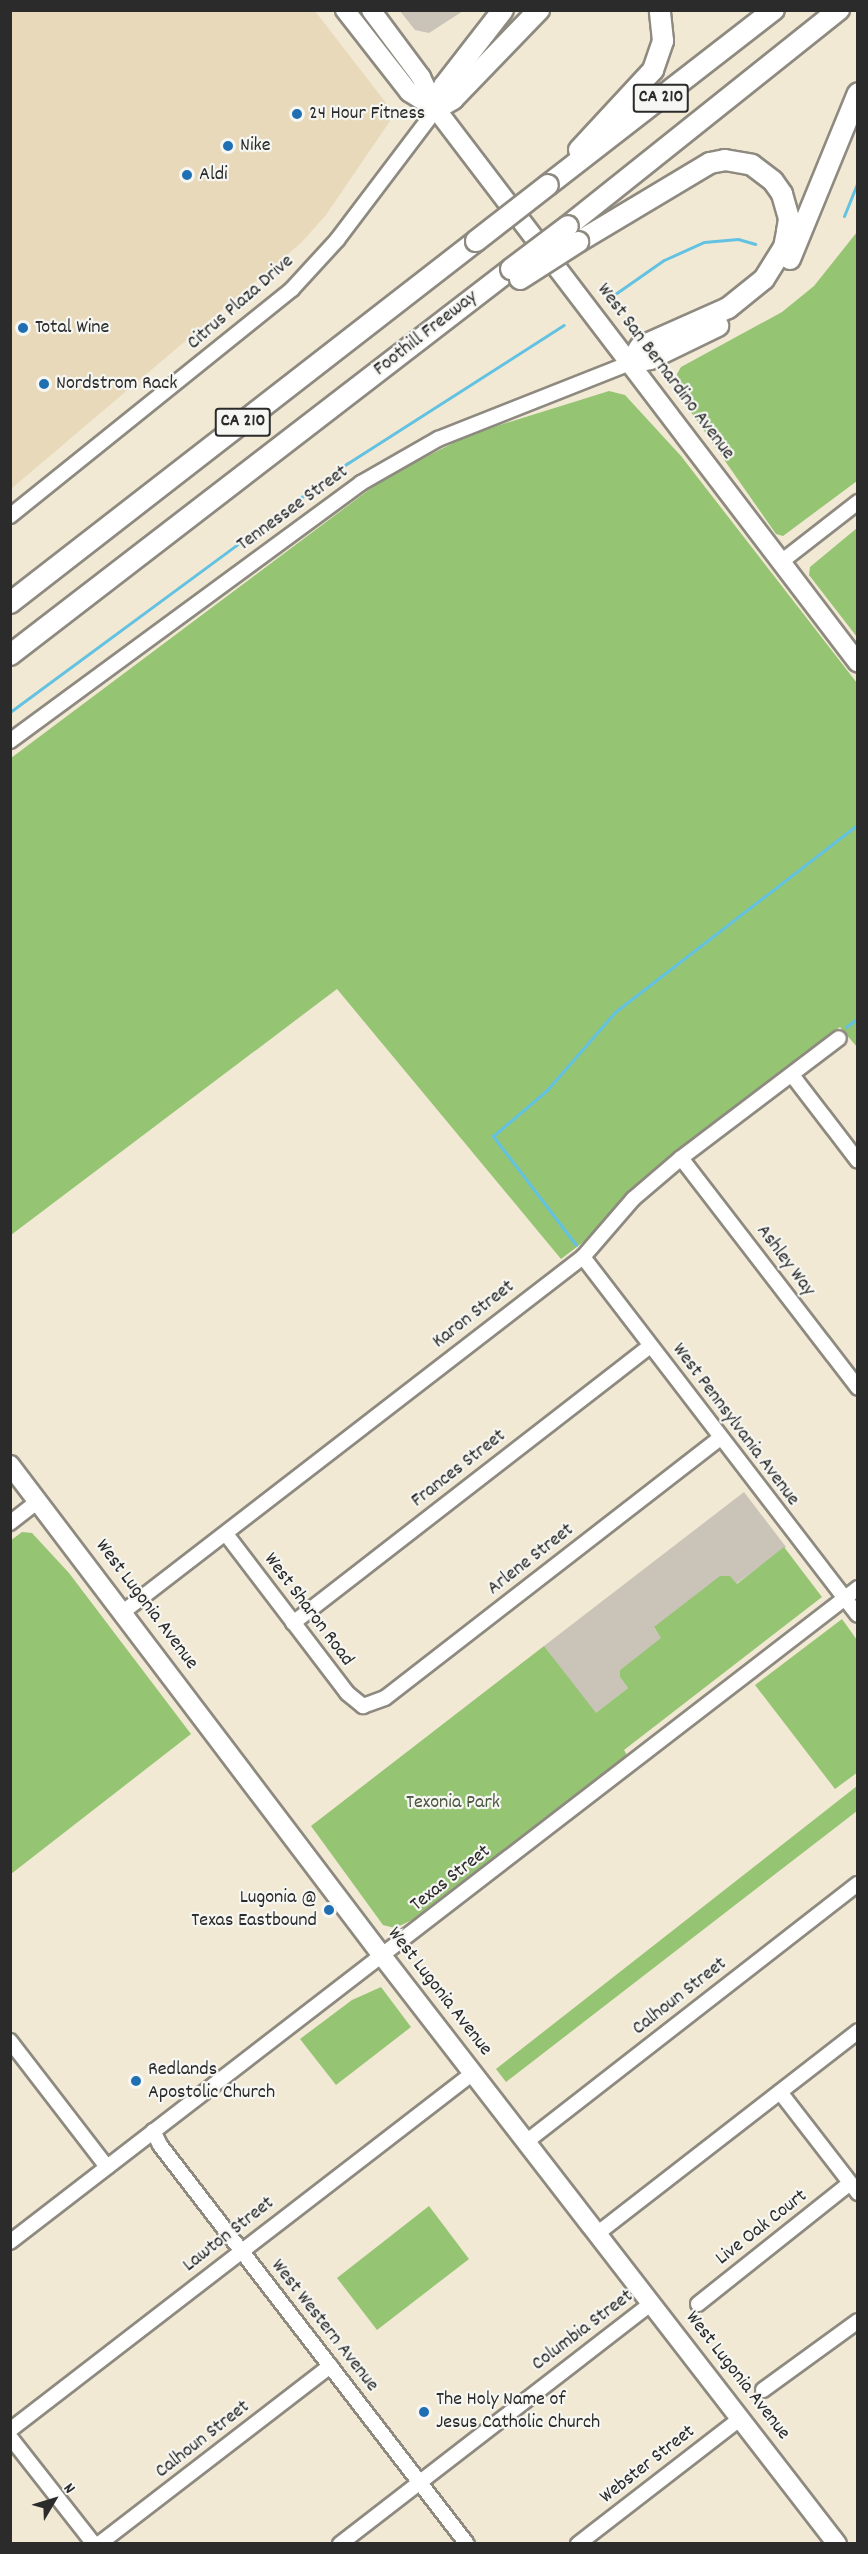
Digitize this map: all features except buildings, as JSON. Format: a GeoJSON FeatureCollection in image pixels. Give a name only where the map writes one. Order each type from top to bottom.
{"type":"FeatureCollection","features":[{"type":"Feature","properties":{"kind":"highway"},"geometry":{"type":"LineString","coordinates":[[436,109],[444,86],[503,10]]}},
{"type":"Feature","properties":{"kind":"highway"},"geometry":{"type":"LineString","coordinates":[[436,109],[453,99],[539,10]]}},
{"type":"Feature","properties":{"kind":"highway"},"geometry":{"type":"LineString","coordinates":[[548,185],[653,70],[663,41],[660,10]]}},
{"type":"Feature","properties":{"kind":"highway","name":"CA 210"},"geometry":{"type":"LineString","coordinates":[[10,603],[774,10]]}},
{"type":"Feature","properties":{"kind":"highway","name":"Foothill Freeway"},"geometry":{"type":"LineString","coordinates":[[10,655],[475,297],[516,274],[573,234],[839,10]]}},
{"type":"Feature","properties":{"kind":"highway"},"geometry":{"type":"LineString","coordinates":[[630,363],[650,359],[741,316],[771,291],[783,275],[802,232],[858,93]]}},
{"type":"Feature","properties":{"kind":"highway"},"geometry":{"type":"LineString","coordinates":[[573,234],[710,163],[725,160],[752,165],[773,181],[782,194],[789,219],[784,248],[764,279],[728,308],[640,347],[630,363]]}},
{"type":"Feature","properties":{"kind":"main road"},"geometry":{"type":"LineString","coordinates":[[345,10],[409,92],[436,109]]}},
{"type":"Feature","properties":{"kind":"main road"},"geometry":{"type":"LineString","coordinates":[[371,10],[422,77],[436,109]]}},
{"type":"Feature","properties":{"kind":"main road","name":"West San Bernardino Avenue"},"geometry":{"type":"LineString","coordinates":[[436,109],[858,663]]}},
{"type":"Feature","properties":{"kind":"main road","name":"West Lugonia Avenue"},"geometry":{"type":"LineString","coordinates":[[10,1465],[383,1957],[741,2418],[829,2541]]}},
{"type":"Feature","properties":{"kind":"street","name":"Citrus Plaza Drive"},"geometry":{"type":"LineString","coordinates":[[10,516],[292,289],[337,240],[436,109]]}},
{"type":"Feature","properties":{"kind":"street","name":"Tennessee Street"},"geometry":{"type":"LineString","coordinates":[[10,741],[361,483],[438,439],[630,363]]}},
{"type":"Feature","properties":{"kind":"street"},"geometry":{"type":"LineString","coordinates":[[781,562],[858,502]]}},
{"type":"Feature","properties":{"kind":"street","name":"Karon Street"},"geometry":{"type":"LineString","coordinates":[[123,1612],[583,1257],[633,1198],[681,1158],[839,1038]]}},
{"type":"Feature","properties":{"kind":"street"},"geometry":{"type":"LineString","coordinates":[[792,1075],[858,1161]]}},
{"type":"Feature","properties":{"kind":"street","name":"Ashley Way"},"geometry":{"type":"LineString","coordinates":[[681,1158],[858,1388]]}},
{"type":"Feature","properties":{"kind":"street","name":"West Pennsylvania Avenue"},"geometry":{"type":"LineString","coordinates":[[583,1257],[858,1615]]}},
{"type":"Feature","properties":{"kind":"street","name":"Frances Street"},"geometry":{"type":"LineString","coordinates":[[293,1623],[650,1346]]}},
{"type":"Feature","properties":{"kind":"street","name":"Arlene Street"},"geometry":{"type":"LineString","coordinates":[[363,1706],[385,1698],[720,1438]]}},
{"type":"Feature","properties":{"kind":"street"},"geometry":{"type":"LineString","coordinates":[[10,1522],[38,1501]]}},
{"type":"Feature","properties":{"kind":"street","name":"West Sharon Road"},"geometry":{"type":"LineString","coordinates":[[226,1534],[352,1698],[363,1706]]}},
{"type":"Feature","properties":{"kind":"street","name":"Texas Street"},"geometry":{"type":"LineString","coordinates":[[13,2236],[383,1957],[858,1588]]}},
{"type":"Feature","properties":{"kind":"street","name":"Calhoun Street"},"geometry":{"type":"LineString","coordinates":[[525,2142],[858,1884]]}},
{"type":"Feature","properties":{"kind":"street"},"geometry":{"type":"LineString","coordinates":[[598,2233],[858,2031]]}},
{"type":"Feature","properties":{"kind":"street"},"geometry":{"type":"LineString","coordinates":[[10,2041],[107,2167]]}},
{"type":"Feature","properties":{"kind":"street","name":"Lawton Street"},"geometry":{"type":"LineString","coordinates":[[10,2430],[473,2073]]}},
{"type":"Feature","properties":{"kind":"street"},"geometry":{"type":"LineString","coordinates":[[780,2092],[854,2188]]}},
{"type":"Feature","properties":{"kind":"street","name":"West Western Avenue"},"geometry":{"type":"LineString","coordinates":[[153,2131],[241,2251],[467,2544]]}},
{"type":"Feature","properties":{"kind":"street","name":"Live Oak Court"},"geometry":{"type":"LineString","coordinates":[[698,2304],[854,2188]]}},
{"type":"Feature","properties":{"kind":"street","name":"Columbia Street"},"geometry":{"type":"LineString","coordinates":[[340,2544],[652,2303]]}},
{"type":"Feature","properties":{"kind":"street"},"geometry":{"type":"LineString","coordinates":[[763,2390],[858,2321]]}},
{"type":"Feature","properties":{"kind":"street","name":"Calhoun Street"},"geometry":{"type":"LineString","coordinates":[[99,2544],[330,2366]]}},
{"type":"Feature","properties":{"kind":"street","name":"Webster Street"},"geometry":{"type":"LineString","coordinates":[[578,2544],[741,2418]]}},
{"type":"Feature","properties":{"kind":"street"},"geometry":{"type":"LineString","coordinates":[[10,2437],[94,2544]]}},
{"type":"Feature","properties":{"kind":"shaded area"},"geometry":{"type":"Polygon","coordinates":[[[11,10],[315,11],[390,108],[390,121],[326,215],[302,242],[11,489],[11,10]]]}},
{"type":"Feature","properties":{"kind":"shaded area"},"geometry":{"type":"Polygon","coordinates":[[[400,11],[463,11],[429,33],[415,30],[400,11]]]}},
{"type":"Feature","properties":{"kind":"shaded area"},"geometry":{"type":"Polygon","coordinates":[[[744,1492],[786,1547],[736,1584],[654,1628],[662,1638],[620,1670],[620,1677],[628,1688],[595,1714],[544,1646],[744,1492]]]}},
{"type":"Feature","properties":{"kind":"green space"},"geometry":{"type":"Polygon","coordinates":[[[857,232],[857,481],[783,536],[776,534],[679,395],[677,374],[681,367],[782,312],[814,286],[857,232]]]}},
{"type":"Feature","properties":{"kind":"green space"},"geometry":{"type":"Polygon","coordinates":[[[609,391],[625,395],[681,456],[857,683],[857,1047],[840,1027],[627,1192],[594,1234],[561,1259],[337,989],[11,1235],[11,758],[386,477],[471,434],[609,391]]]}},
{"type":"Feature","properties":{"kind":"green space"},"geometry":{"type":"Polygon","coordinates":[[[857,528],[857,637],[809,575],[810,567],[857,528]]]}},
{"type":"Feature","properties":{"kind":"green space"},"geometry":{"type":"Polygon","coordinates":[[[22,1532],[32,1533],[69,1573],[191,1734],[11,1874],[10,1541],[22,1532]]]}},
{"type":"Feature","properties":{"kind":"green space","name":"Texonia Park"},"geometry":{"type":"Polygon","coordinates":[[[784,1547],[822,1597],[624,1750],[627,1755],[412,1920],[395,1928],[383,1925],[311,1826],[544,1646],[596,1713],[628,1688],[620,1677],[620,1670],[661,1638],[654,1627],[720,1576],[730,1576],[737,1584],[784,1547]]]}},
{"type":"Feature","properties":{"kind":"green space"},"geometry":{"type":"Polygon","coordinates":[[[842,1619],[857,1640],[858,1772],[835,1789],[755,1685],[842,1619]]]}},
{"type":"Feature","properties":{"kind":"green space"},"geometry":{"type":"Polygon","coordinates":[[[857,1786],[857,1811],[506,2082],[496,2069],[857,1786]]]}},
{"type":"Feature","properties":{"kind":"green space"},"geometry":{"type":"Polygon","coordinates":[[[381,1987],[411,2027],[336,2085],[300,2039],[352,2000],[381,1987]]]}},
{"type":"Feature","properties":{"kind":"green space"},"geometry":{"type":"Polygon","coordinates":[[[429,2206],[469,2259],[377,2330],[337,2278],[429,2206]]]}},
{"type":"Feature","properties":{"kind":"waterway"},"geometry":{"type":"LineString","coordinates":[[844,216],[858,181]]}},
{"type":"Feature","properties":{"kind":"waterway"},"geometry":{"type":"LineString","coordinates":[[608,299],[664,260],[704,242],[738,239],[755,244]]}},
{"type":"Feature","properties":{"kind":"waterway"},"geometry":{"type":"LineString","coordinates":[[10,712],[348,463],[564,325]]}},
{"type":"Feature","properties":{"kind":"waterway"},"geometry":{"type":"LineString","coordinates":[[576,1245],[493,1136],[547,1090],[615,1012],[858,824]]}},
{"type":"Feature","properties":{"kind":"waterway"},"geometry":{"type":"LineString","coordinates":[[846,1027],[858,1018]]}},
{"type":"Feature","properties":{"kind":"place","name":"24 Hour Fitness"},"geometry":{"type":"Point","coordinates":[297,114]}},
{"type":"Feature","properties":{"kind":"place","name":"Nike"},"geometry":{"type":"Point","coordinates":[228,146]}},
{"type":"Feature","properties":{"kind":"place","name":"Aldi"},"geometry":{"type":"Point","coordinates":[187,175]}},
{"type":"Feature","properties":{"kind":"place","name":"Total Wine"},"geometry":{"type":"Point","coordinates":[23,328]}},
{"type":"Feature","properties":{"kind":"place","name":"Nordstrom Rack"},"geometry":{"type":"Point","coordinates":[44,384]}},
{"type":"Feature","properties":{"kind":"place","name":"Lugonia @ Texas Eastbound"},"geometry":{"type":"Point","coordinates":[329,1910]}},
{"type":"Feature","properties":{"kind":"place","name":"Redlands Apostolic Church"},"geometry":{"type":"Point","coordinates":[136,2081]}},
{"type":"Feature","properties":{"kind":"place","name":"The Holy Name of Jesus Catholic Church"},"geometry":{"type":"Point","coordinates":[424,2412]}}]}
